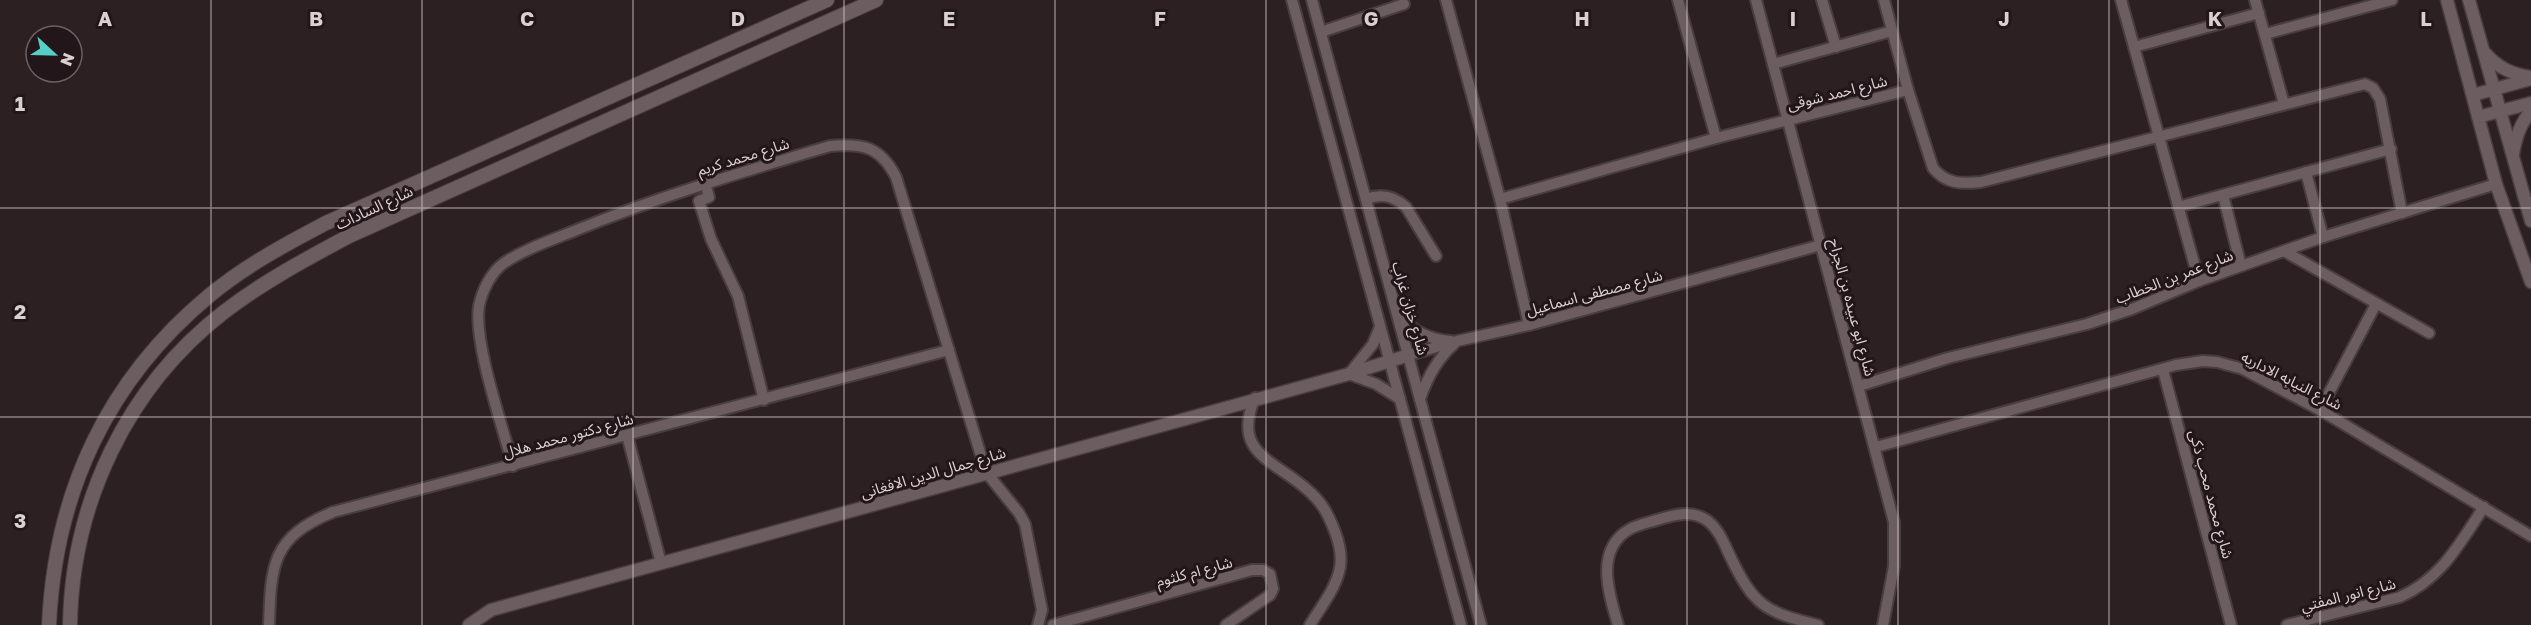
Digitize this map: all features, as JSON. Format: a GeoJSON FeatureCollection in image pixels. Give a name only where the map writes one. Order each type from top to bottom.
{"type":"FeatureCollection","features":[{"type":"Feature","properties":{"kind":"main road","name":"شارع السادات"},"geometry":{"type":"LineString","coordinates":[[49,625],[56,550],[65,512],[93,441],[116,398],[133,374],[171,332],[211,294],[291,242],[326,223],[826,0]]}},
{"type":"Feature","properties":{"kind":"main road","name":"شارع السادات"},"geometry":{"type":"LineString","coordinates":[[70,625],[75,563],[83,525],[110,452],[129,417],[162,371],[181,350],[223,313],[296,264],[349,236],[876,0]]}},
{"type":"Feature","properties":{"kind":"street"},"geometry":{"type":"LineString","coordinates":[[1292,0],[1461,625]]}},
{"type":"Feature","properties":{"kind":"street","name":"شارع خزان غراب"},"geometry":{"type":"LineString","coordinates":[[1312,0],[1481,625]]}},
{"type":"Feature","properties":{"kind":"street"},"geometry":{"type":"LineString","coordinates":[[1446,0],[1500,199],[1529,325]]}},
{"type":"Feature","properties":{"kind":"street"},"geometry":{"type":"LineString","coordinates":[[1678,0],[1716,138]]}},
{"type":"Feature","properties":{"kind":"street","name":"شارع ابو عبيده بن الجراح"},"geometry":{"type":"LineString","coordinates":[[1756,0],[1894,522],[1896,552],[1883,625]]}},
{"type":"Feature","properties":{"kind":"street"},"geometry":{"type":"LineString","coordinates":[[1821,0],[1836,47]]}},
{"type":"Feature","properties":{"kind":"street"},"geometry":{"type":"LineString","coordinates":[[1884,0],[1908,90]]}},
{"type":"Feature","properties":{"kind":"street"},"geometry":{"type":"LineString","coordinates":[[2121,0],[2199,281]]}},
{"type":"Feature","properties":{"kind":"street"},"geometry":{"type":"LineString","coordinates":[[2255,0],[2284,104]]}},
{"type":"Feature","properties":{"kind":"street"},"geometry":{"type":"LineString","coordinates":[[2265,34],[2392,0]]}},
{"type":"Feature","properties":{"kind":"street"},"geometry":{"type":"LineString","coordinates":[[2469,0],[2531,221]]}},
{"type":"Feature","properties":{"kind":"street"},"geometry":{"type":"LineString","coordinates":[[2444,1],[2473,95],[2496,184],[2531,282]]}},
{"type":"Feature","properties":{"kind":"street"},"geometry":{"type":"LineString","coordinates":[[1321,32],[1404,3]]}},
{"type":"Feature","properties":{"kind":"street"},"geometry":{"type":"LineString","coordinates":[[2134,47],[2259,14]]}},
{"type":"Feature","properties":{"kind":"street"},"geometry":{"type":"LineString","coordinates":[[1773,64],[1892,31]]}},
{"type":"Feature","properties":{"kind":"street"},"geometry":{"type":"LineString","coordinates":[[2482,50],[2493,62],[2507,71],[2531,78]]}},
{"type":"Feature","properties":{"kind":"street"},"geometry":{"type":"LineString","coordinates":[[2473,95],[2531,78]]}},
{"type":"Feature","properties":{"kind":"street","name":"شارع احمد شوقى"},"geometry":{"type":"LineString","coordinates":[[1500,199],[1787,119],[1908,90],[1933,168],[1940,177],[1962,184],[1981,182],[2361,84],[2370,86],[2379,95],[2391,149]]}},
{"type":"Feature","properties":{"kind":"street"},"geometry":{"type":"LineString","coordinates":[[2478,117],[2531,103]]}},
{"type":"Feature","properties":{"kind":"street"},"geometry":{"type":"LineString","coordinates":[[2513,158],[2516,138],[2522,122],[2531,111]]}},
{"type":"Feature","properties":{"kind":"street","name":"شارع محمد كريم"},"geometry":{"type":"LineString","coordinates":[[513,466],[480,333],[479,306],[488,282],[504,264],[548,242],[632,207],[830,146],[851,144],[874,151],[890,166],[896,177],[986,472]]}},
{"type":"Feature","properties":{"kind":"street"},"geometry":{"type":"LineString","coordinates":[[2178,207],[2391,149],[2402,213]]}},
{"type":"Feature","properties":{"kind":"street"},"geometry":{"type":"LineString","coordinates":[[2306,172],[2324,237]]}},
{"type":"Feature","properties":{"kind":"street"},"geometry":{"type":"LineString","coordinates":[[705,183],[709,197],[699,201],[720,261],[738,296],[764,400]]}},
{"type":"Feature","properties":{"kind":"street","name":"شارع عمر بن الخطاب"},"geometry":{"type":"LineString","coordinates":[[1859,386],[1948,358],[2088,324],[2132,309],[2199,281],[2324,237],[2496,184]]}},
{"type":"Feature","properties":{"kind":"street"},"geometry":{"type":"LineString","coordinates":[[1366,199],[1379,195],[1400,201],[1436,256]]}},
{"type":"Feature","properties":{"kind":"street"},"geometry":{"type":"LineString","coordinates":[[2223,195],[2241,266]]}},
{"type":"Feature","properties":{"kind":"street","name":"شارع مصطفى اسماعيل"},"geometry":{"type":"LineString","coordinates":[[1409,355],[1457,341],[1529,325],[1821,245]]}},
{"type":"Feature","properties":{"kind":"street"},"geometry":{"type":"LineString","coordinates":[[2284,251],[2429,333]]}},
{"type":"Feature","properties":{"kind":"street"},"geometry":{"type":"LineString","coordinates":[[2320,410],[2376,304]]}},
{"type":"Feature","properties":{"kind":"street"},"geometry":{"type":"LineString","coordinates":[[1396,312],[1407,324],[1430,337],[1457,341]]}},
{"type":"Feature","properties":{"kind":"street"},"geometry":{"type":"LineString","coordinates":[[1380,327],[1373,344],[1349,374],[1376,384],[1400,399]]}},
{"type":"Feature","properties":{"kind":"street"},"geometry":{"type":"LineString","coordinates":[[1420,399],[1431,372],[1444,353],[1457,341]]}},
{"type":"Feature","properties":{"kind":"street","name":"شارع دكتور محمد هلال"},"geometry":{"type":"LineString","coordinates":[[269,625],[270,589],[282,548],[294,532],[333,512],[949,350]]}},
{"type":"Feature","properties":{"kind":"street","name":"شارع جمال الدين الافغانى"},"geometry":{"type":"LineString","coordinates":[[469,625],[490,610],[1349,374],[1409,355]]}},
{"type":"Feature","properties":{"kind":"street","name":"شارع النيابه الاداريه"},"geometry":{"type":"LineString","coordinates":[[1876,447],[2190,362],[2217,362],[2230,365],[2320,410],[2531,536]]}},
{"type":"Feature","properties":{"kind":"street","name":"شارع محمد محب ذكى"},"geometry":{"type":"LineString","coordinates":[[2163,370],[2231,625]]}},
{"type":"Feature","properties":{"kind":"street"},"geometry":{"type":"LineString","coordinates":[[1256,398],[1247,418],[1249,438],[1267,461],[1302,485],[1320,501],[1327,510],[1339,542],[1341,552],[1339,574],[1310,625]]}},
{"type":"Feature","properties":{"kind":"street"},"geometry":{"type":"LineString","coordinates":[[627,435],[661,563]]}},
{"type":"Feature","properties":{"kind":"street"},"geometry":{"type":"LineString","coordinates":[[986,472],[1019,513],[1025,524],[1042,610],[1038,625]]}},
{"type":"Feature","properties":{"kind":"street","name":"شارع انور المفتي"},"geometry":{"type":"LineString","coordinates":[[2287,625],[2400,597],[2416,590],[2443,567],[2484,507]]}},
{"type":"Feature","properties":{"kind":"street"},"geometry":{"type":"LineString","coordinates":[[1618,625],[1606,576],[1607,565],[1615,544],[1630,529],[1681,513],[1701,518],[1717,530],[1743,584],[1770,610],[1787,618],[1818,625]]}},
{"type":"Feature","properties":{"kind":"street","name":"شارع ام كلثوم"},"geometry":{"type":"LineString","coordinates":[[1053,625],[1252,570],[1263,570],[1270,574],[1274,589],[1270,595],[1226,625]]}}]}
